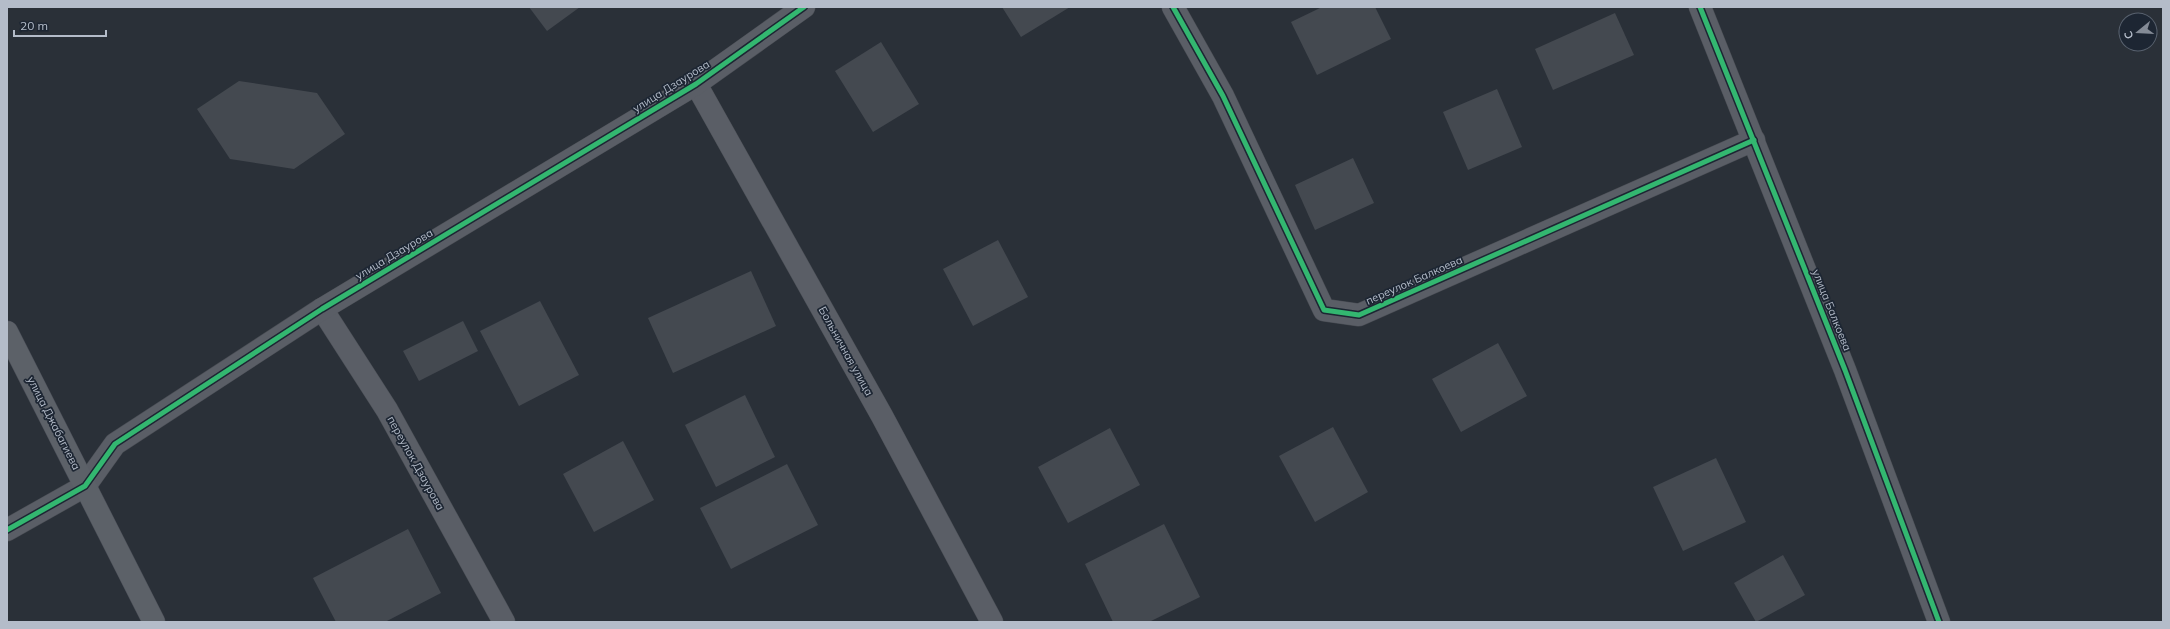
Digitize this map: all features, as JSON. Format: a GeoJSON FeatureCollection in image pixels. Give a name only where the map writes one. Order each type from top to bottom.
{"type":"FeatureCollection","features":[{"type":"Feature","properties":{"kind":"main road","name":"улица Джабагиева"},"geometry":{"type":"LineString","coordinates":[[7,332],[154,622]]}},
{"type":"Feature","properties":{"kind":"street","name":"улица Дзаурова"},"geometry":{"type":"LineString","coordinates":[[7,530],[85,486],[115,444],[322,309],[696,84],[804,7]]}},
{"type":"Feature","properties":{"kind":"street","name":"переулок Балкоева"},"geometry":{"type":"LineString","coordinates":[[1173,7],[1223,96],[1324,310],[1359,315],[1754,140]]}},
{"type":"Feature","properties":{"kind":"street","name":"улица Балкоева"},"geometry":{"type":"LineString","coordinates":[[1700,7],[1846,370],[1939,622]]}},
{"type":"Feature","properties":{"kind":"street","name":"Больничная улица"},"geometry":{"type":"LineString","coordinates":[[696,84],[882,416],[992,622]]}},
{"type":"Feature","properties":{"kind":"street","name":"переулок Дзаурова"},"geometry":{"type":"LineString","coordinates":[[322,309],[387,410],[504,622]]}},
{"type":"Feature","properties":{"kind":"building"},"geometry":{"type":"Polygon","coordinates":[[[529,7],[580,7],[547,31],[529,7]]]}},
{"type":"Feature","properties":{"kind":"building"},"geometry":{"type":"Polygon","coordinates":[[[1002,7],[1070,7],[1021,37],[1002,7]]]}},
{"type":"Feature","properties":{"kind":"building"},"geometry":{"type":"Polygon","coordinates":[[[1322,7],[1375,7],[1391,39],[1317,75],[1291,22],[1322,7]]]}},
{"type":"Feature","properties":{"kind":"building"},"geometry":{"type":"Polygon","coordinates":[[[1615,13],[1634,55],[1553,90],[1535,49],[1615,13]]]}},
{"type":"Feature","properties":{"kind":"building"},"geometry":{"type":"Polygon","coordinates":[[[881,42],[919,104],[873,132],[835,71],[881,42]]]}},
{"type":"Feature","properties":{"kind":"building"},"geometry":{"type":"Polygon","coordinates":[[[239,81],[317,93],[345,134],[294,169],[230,159],[197,109],[239,81]]]}},
{"type":"Feature","properties":{"kind":"building"},"geometry":{"type":"Polygon","coordinates":[[[1497,89],[1522,147],[1468,170],[1443,112],[1497,89]]]}},
{"type":"Feature","properties":{"kind":"building"},"geometry":{"type":"Polygon","coordinates":[[[1353,158],[1374,203],[1315,230],[1295,185],[1353,158]]]}},
{"type":"Feature","properties":{"kind":"building"},"geometry":{"type":"Polygon","coordinates":[[[998,240],[1028,297],[973,326],[943,269],[998,240]]]}},
{"type":"Feature","properties":{"kind":"building"},"geometry":{"type":"Polygon","coordinates":[[[751,271],[776,326],[673,373],[648,318],[751,271]]]}},
{"type":"Feature","properties":{"kind":"building"},"geometry":{"type":"Polygon","coordinates":[[[540,301],[579,375],[519,406],[480,331],[540,301]]]}},
{"type":"Feature","properties":{"kind":"building"},"geometry":{"type":"Polygon","coordinates":[[[463,321],[478,351],[419,381],[403,351],[463,321]]]}},
{"type":"Feature","properties":{"kind":"building"},"geometry":{"type":"Polygon","coordinates":[[[1498,343],[1527,396],[1461,432],[1432,379],[1498,343]]]}},
{"type":"Feature","properties":{"kind":"building"},"geometry":{"type":"Polygon","coordinates":[[[745,395],[775,457],[716,487],[685,425],[745,395]]]}},
{"type":"Feature","properties":{"kind":"building"},"geometry":{"type":"Polygon","coordinates":[[[1333,427],[1368,492],[1315,522],[1279,456],[1333,427]]]}},
{"type":"Feature","properties":{"kind":"building"},"geometry":{"type":"Polygon","coordinates":[[[1110,428],[1140,485],[1068,523],[1038,467],[1110,428]]]}},
{"type":"Feature","properties":{"kind":"building"},"geometry":{"type":"Polygon","coordinates":[[[623,441],[654,500],[594,532],[563,474],[623,441]]]}},
{"type":"Feature","properties":{"kind":"building"},"geometry":{"type":"Polygon","coordinates":[[[1716,458],[1746,522],[1683,551],[1653,487],[1716,458]]]}},
{"type":"Feature","properties":{"kind":"building"},"geometry":{"type":"Polygon","coordinates":[[[787,464],[818,525],[731,569],[700,508],[787,464]]]}},
{"type":"Feature","properties":{"kind":"building"},"geometry":{"type":"Polygon","coordinates":[[[1164,524],[1200,597],[1149,622],[1113,622],[1085,564],[1164,524]]]}},
{"type":"Feature","properties":{"kind":"building"},"geometry":{"type":"Polygon","coordinates":[[[408,529],[441,593],[385,622],[336,622],[313,578],[408,529]]]}},
{"type":"Feature","properties":{"kind":"building"},"geometry":{"type":"Polygon","coordinates":[[[1783,555],[1805,595],[1756,622],[1734,583],[1783,555]]]}},
{"type":"Feature","properties":{"kind":"cycle path"},"geometry":{"type":"LineString","coordinates":[[7,530],[85,486],[115,444],[322,309],[696,84],[804,7]]}},
{"type":"Feature","properties":{"kind":"cycle path"},"geometry":{"type":"LineString","coordinates":[[1173,7],[1223,96],[1324,310],[1359,315],[1754,140]]}},
{"type":"Feature","properties":{"kind":"cycle path"},"geometry":{"type":"LineString","coordinates":[[1700,7],[1845,370],[1939,622]]}}]}
